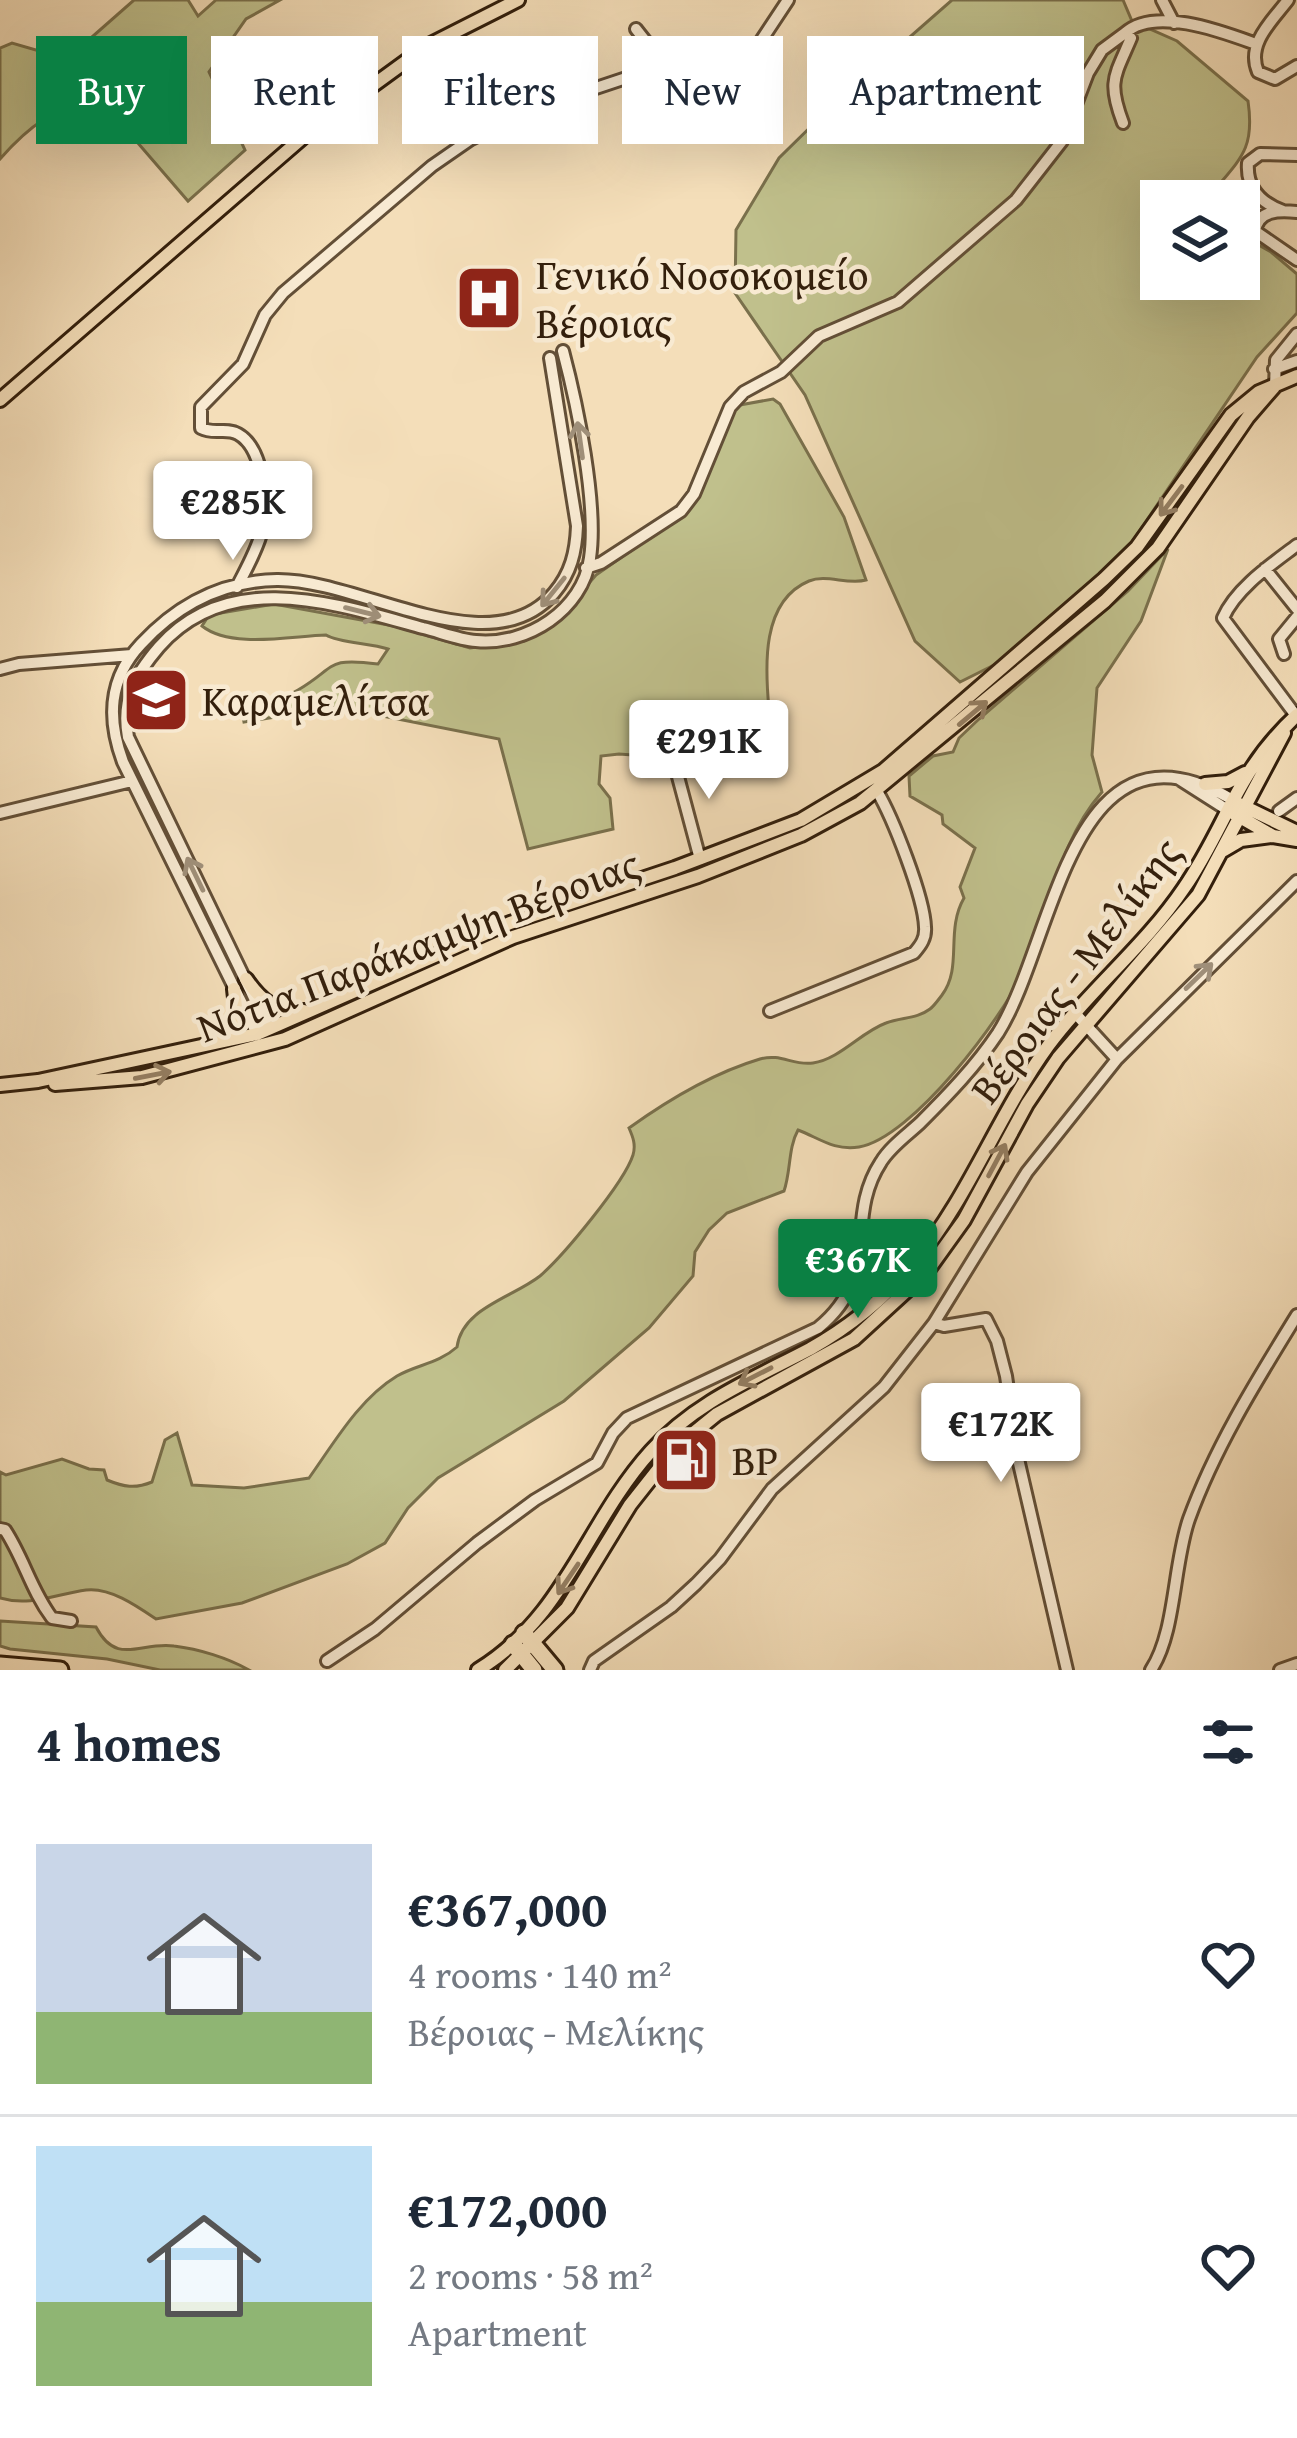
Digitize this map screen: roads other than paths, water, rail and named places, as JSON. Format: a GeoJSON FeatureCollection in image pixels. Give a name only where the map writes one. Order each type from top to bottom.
{"type":"FeatureCollection","features":[{"type":"Feature","properties":{"kind":"highway"},"geometry":{"type":"LineString","coordinates":[[524,1644],[534,1670]]}},
{"type":"Feature","properties":{"kind":"highway"},"geometry":{"type":"LineString","coordinates":[[524,1644],[555,1670]]}},
{"type":"Feature","properties":{"kind":"highway"},"geometry":{"type":"LineString","coordinates":[[0,1665],[60,1670]]}},
{"type":"Feature","properties":{"kind":"main road"},"geometry":{"type":"LineString","coordinates":[[0,400],[327,118],[427,46],[518,0]]}},
{"type":"Feature","properties":{"kind":"main road","name":"Νότια Παράκαμψη Βέροιας"},"geometry":{"type":"LineString","coordinates":[[38,1081],[142,1078],[263,1036],[510,923],[801,820],[883,771],[1104,579],[1137,547],[1243,403],[1297,376]]}},
{"type":"Feature","properties":{"kind":"main road","name":"Νότια Παράκαμψη Βέροιας"},"geometry":{"type":"LineString","coordinates":[[0,1085],[322,1025],[513,938],[698,876],[801,835],[878,791],[1105,601],[1158,548],[1248,417],[1275,386]]}},
{"type":"Feature","properties":{"kind":"main road"},"geometry":{"type":"LineString","coordinates":[[1295,717],[1267,743],[1235,808],[1297,836]]}},
{"type":"Feature","properties":{"kind":"main road"},"geometry":{"type":"LineString","coordinates":[[1205,784],[1252,777]]}},
{"type":"Feature","properties":{"kind":"main road"},"geometry":{"type":"LineString","coordinates":[[1252,777],[1258,806],[1275,824]]}},
{"type":"Feature","properties":{"kind":"main road","name":"Βέροιας - Μελίκης"},"geometry":{"type":"LineString","coordinates":[[1079,1017],[1177,924],[1223,851],[1235,808]]}},
{"type":"Feature","properties":{"kind":"main road","name":"Βέροιας - Μελίκης"},"geometry":{"type":"LineString","coordinates":[[505,1670],[524,1644],[580,1591],[630,1505],[675,1448],[717,1414],[854,1339],[926,1273],[964,1220],[1079,1017],[1175,902],[1235,808]]}},
{"type":"Feature","properties":{"kind":"main road"},"geometry":{"type":"LineString","coordinates":[[1223,851],[1275,824]]}},
{"type":"Feature","properties":{"kind":"main road"},"geometry":{"type":"LineString","coordinates":[[217,1044],[237,1016],[240,984],[276,1009],[317,1010]]}},
{"type":"Feature","properties":{"kind":"main road","name":"Βέροιας - Μελίκης"},"geometry":{"type":"LineString","coordinates":[[478,1670],[524,1644]]}},
{"type":"Feature","properties":{"kind":"street"},"geometry":{"type":"LineString","coordinates":[[762,36],[788,0]]}},
{"type":"Feature","properties":{"kind":"street"},"geometry":{"type":"LineString","coordinates":[[1162,0],[1174,23]]}},
{"type":"Feature","properties":{"kind":"street"},"geometry":{"type":"LineString","coordinates":[[1288,0],[1256,44],[1254,62],[1264,76],[1282,77],[1297,65]]}},
{"type":"Feature","properties":{"kind":"street"},"geometry":{"type":"LineString","coordinates":[[588,569],[681,511],[694,494],[730,407],[744,392],[781,371],[819,335],[898,302],[1016,200],[1062,142],[1088,73],[1102,50],[1141,24],[1219,30],[1256,44]]}},
{"type":"Feature","properties":{"kind":"street"},"geometry":{"type":"LineString","coordinates":[[636,29],[642,36]]}},
{"type":"Feature","properties":{"kind":"street"},"geometry":{"type":"LineString","coordinates":[[1123,123],[1112,80],[1131,38],[1125,33]]}},
{"type":"Feature","properties":{"kind":"street"},"geometry":{"type":"LineString","coordinates":[[229,603],[260,537],[261,479],[243,436],[201,428],[201,407],[243,364],[265,315],[283,293],[432,166],[471,139],[530,110],[622,79]]}},
{"type":"Feature","properties":{"kind":"street"},"geometry":{"type":"LineString","coordinates":[[1290,211],[1258,198],[1247,170],[1260,154],[1297,155]]}},
{"type":"Feature","properties":{"kind":"street"},"geometry":{"type":"LineString","coordinates":[[1290,211],[1259,219],[1255,232],[1297,260]]}},
{"type":"Feature","properties":{"kind":"street"},"geometry":{"type":"LineString","coordinates":[[1275,386],[1279,353],[1297,334]]}},
{"type":"Feature","properties":{"kind":"street"},"geometry":{"type":"LineString","coordinates":[[263,1036],[128,736],[124,719],[131,686],[186,621],[229,603],[284,597],[319,601],[471,641],[491,642],[522,635],[553,619],[567,607],[588,569],[590,517],[563,351]]}},
{"type":"Feature","properties":{"kind":"street"},"geometry":{"type":"LineString","coordinates":[[240,984],[132,781],[115,738],[112,698],[132,655],[179,608],[216,590],[275,580],[329,586],[480,625],[518,620],[536,611],[560,585],[574,559],[577,526],[550,358]]}},
{"type":"Feature","properties":{"kind":"street"},"geometry":{"type":"LineString","coordinates":[[1274,369],[1297,362]]}},
{"type":"Feature","properties":{"kind":"street"},"geometry":{"type":"LineString","coordinates":[[1295,717],[1223,618],[1265,569],[1297,545]]}},
{"type":"Feature","properties":{"kind":"street"},"geometry":{"type":"LineString","coordinates":[[574,559],[588,569]]}},
{"type":"Feature","properties":{"kind":"street"},"geometry":{"type":"LineString","coordinates":[[1265,569],[1297,613],[1279,639],[1284,654]]}},
{"type":"Feature","properties":{"kind":"street"},"geometry":{"type":"LineString","coordinates":[[0,669],[132,655]]}},
{"type":"Feature","properties":{"kind":"street"},"geometry":{"type":"LineString","coordinates":[[674,758],[700,859]]}},
{"type":"Feature","properties":{"kind":"street"},"geometry":{"type":"LineString","coordinates":[[1176,777],[1235,808]]}},
{"type":"Feature","properties":{"kind":"street"},"geometry":{"type":"LineString","coordinates":[[327,1660],[375,1630],[535,1500],[597,1462],[613,1433],[628,1418],[829,1319],[856,1274],[863,1207],[881,1160],[945,1098],[997,1034],[1018,994],[1070,859],[1090,818],[1109,796],[1145,778],[1176,777],[1205,784],[1235,808]]}},
{"type":"Feature","properties":{"kind":"street"},"geometry":{"type":"LineString","coordinates":[[0,813],[132,781]]}},
{"type":"Feature","properties":{"kind":"street"},"geometry":{"type":"LineString","coordinates":[[770,1011],[914,953],[921,945],[926,927],[898,831],[878,791]]}},
{"type":"Feature","properties":{"kind":"street"},"geometry":{"type":"LineString","coordinates":[[1275,824],[1297,798]]}},
{"type":"Feature","properties":{"kind":"street"},"geometry":{"type":"LineString","coordinates":[[590,1670],[594,1661],[696,1584],[772,1489],[884,1387],[934,1323],[1028,1172],[1117,1059],[1297,881]]}},
{"type":"Feature","properties":{"kind":"street"},"geometry":{"type":"LineString","coordinates":[[1079,1017],[1117,1059]]}},
{"type":"Feature","properties":{"kind":"street"},"geometry":{"type":"LineString","coordinates":[[1151,1670],[1162,1648],[1188,1523],[1206,1477],[1297,1316]]}},
{"type":"Feature","properties":{"kind":"street"},"geometry":{"type":"LineString","coordinates":[[934,1323],[944,1326],[986,1319],[997,1342],[1018,1459],[1067,1670]]}},
{"type":"Feature","properties":{"kind":"street"},"geometry":{"type":"LineString","coordinates":[[0,1529],[22,1557],[32,1590],[52,1618],[71,1621]]}},
{"type":"Feature","properties":{"kind":"street"},"geometry":{"type":"LineString","coordinates":[[1280,1670],[1297,1664]]}},
{"type":"Feature","properties":{"kind":"place","name":"Γενικό Νοσοκομείο Βέροιας"},"geometry":{"type":"Point","coordinates":[489,298]}},
{"type":"Feature","properties":{"kind":"place","name":"Καραμελίτσα"},"geometry":{"type":"Point","coordinates":[156,700]}},
{"type":"Feature","properties":{"kind":"place","name":"BP"},"geometry":{"type":"Point","coordinates":[686,1460]}}]}
